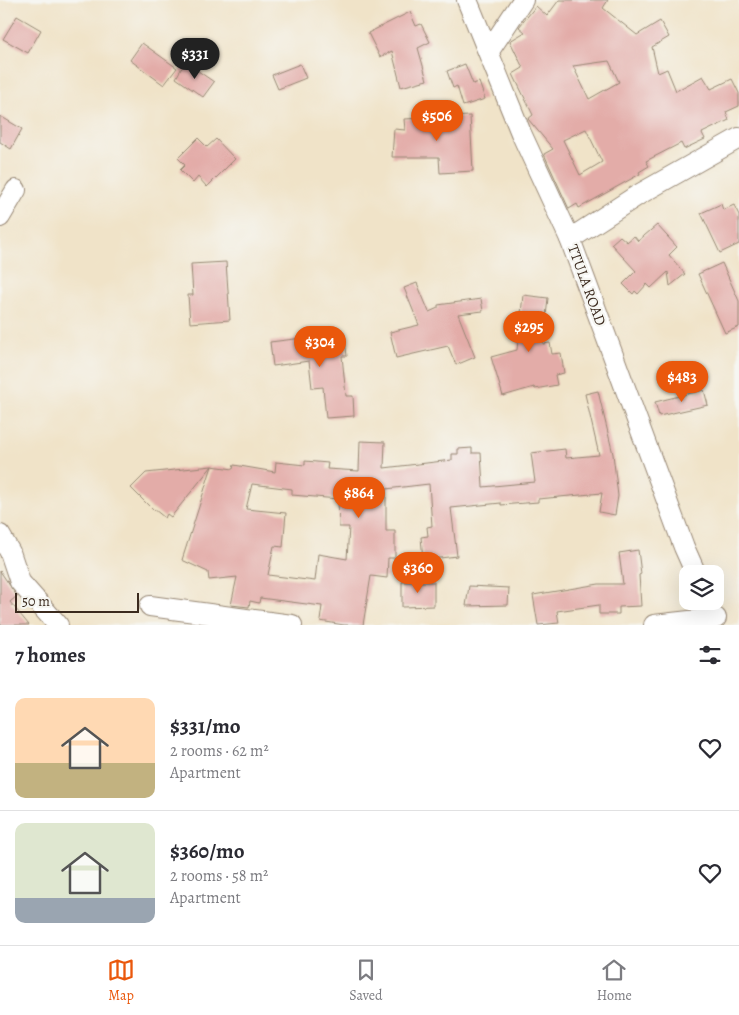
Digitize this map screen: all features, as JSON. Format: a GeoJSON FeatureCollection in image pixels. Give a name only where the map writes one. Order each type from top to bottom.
{"type":"FeatureCollection","features":[{"type":"Feature","properties":{"kind":"street","name":"TTULA ROAD"},"geometry":{"type":"LineString","coordinates":[[467,0],[522,133],[570,239],[692,565]]}},
{"type":"Feature","properties":{"kind":"street"},"geometry":{"type":"LineString","coordinates":[[489,51],[524,0]]}},
{"type":"Feature","properties":{"kind":"street"},"geometry":{"type":"LineString","coordinates":[[570,239],[638,195],[739,138]]}},
{"type":"Feature","properties":{"kind":"street"},"geometry":{"type":"LineString","coordinates":[[0,217],[16,190]]}},
{"type":"Feature","properties":{"kind":"street"},"geometry":{"type":"LineString","coordinates":[[0,535],[10,552],[20,582],[58,625]]}},
{"type":"Feature","properties":{"kind":"street"},"geometry":{"type":"LineString","coordinates":[[150,606],[292,625]]}},
{"type":"Feature","properties":{"kind":"street"},"geometry":{"type":"LineString","coordinates":[[654,625],[714,615]]}},
{"type":"Feature","properties":{"kind":"building"},"geometry":{"type":"Polygon","coordinates":[[[559,0],[608,0],[603,8],[637,35],[660,21],[669,37],[652,47],[658,73],[667,69],[676,91],[703,76],[711,89],[732,79],[739,93],[739,106],[726,112],[729,120],[702,133],[705,139],[684,149],[681,143],[646,161],[649,166],[639,172],[640,174],[579,208],[577,204],[569,209],[544,154],[553,149],[528,119],[533,115],[513,74],[523,68],[510,41],[525,32],[519,27],[536,6],[547,16],[559,0]],[[609,61],[573,66],[589,99],[619,82],[609,61]],[[586,129],[563,140],[580,175],[602,162],[586,129]]]}},
{"type":"Feature","properties":{"kind":"building"},"geometry":{"type":"Polygon","coordinates":[[[410,12],[416,26],[421,24],[430,42],[418,48],[427,80],[401,87],[392,51],[380,57],[368,33],[410,12]]]}},
{"type":"Feature","properties":{"kind":"building"},"geometry":{"type":"Polygon","coordinates":[[[17,16],[41,30],[28,53],[3,39],[17,16]]]}},
{"type":"Feature","properties":{"kind":"building"},"geometry":{"type":"Polygon","coordinates":[[[142,43],[177,68],[164,85],[130,60],[142,43]]]}},
{"type":"Feature","properties":{"kind":"building"},"geometry":{"type":"Polygon","coordinates":[[[185,62],[214,82],[203,97],[176,78],[185,62]]]}},
{"type":"Feature","properties":{"kind":"building"},"geometry":{"type":"Polygon","coordinates":[[[300,64],[306,78],[278,89],[272,75],[300,64]]]}},
{"type":"Feature","properties":{"kind":"building"},"geometry":{"type":"Polygon","coordinates":[[[465,64],[473,84],[479,82],[485,99],[463,106],[457,86],[453,88],[447,71],[465,64]]]}},
{"type":"Feature","properties":{"kind":"building"},"geometry":{"type":"Polygon","coordinates":[[[0,116],[22,129],[11,149],[0,142],[0,116]]]}},
{"type":"Feature","properties":{"kind":"building"},"geometry":{"type":"Polygon","coordinates":[[[470,116],[473,171],[440,173],[439,157],[392,157],[394,129],[405,130],[404,119],[470,116]]]}},
{"type":"Feature","properties":{"kind":"building"},"geometry":{"type":"Polygon","coordinates":[[[198,138],[207,147],[216,139],[235,159],[207,187],[198,177],[193,183],[180,170],[185,165],[178,158],[198,138]]]}},
{"type":"Feature","properties":{"kind":"building"},"geometry":{"type":"Polygon","coordinates":[[[721,204],[723,210],[734,205],[739,215],[739,244],[720,253],[701,213],[721,204]]]}},
{"type":"Feature","properties":{"kind":"building"},"geometry":{"type":"Polygon","coordinates":[[[657,225],[677,247],[669,255],[685,274],[670,286],[668,272],[651,288],[647,284],[638,294],[635,291],[633,294],[623,284],[636,271],[611,244],[620,236],[627,242],[634,236],[638,241],[657,225]]]}},
{"type":"Feature","properties":{"kind":"building"},"geometry":{"type":"Polygon","coordinates":[[[226,262],[230,320],[190,323],[188,295],[193,295],[191,264],[226,262]]]}},
{"type":"Feature","properties":{"kind":"building"},"geometry":{"type":"Polygon","coordinates":[[[722,263],[739,301],[739,327],[725,333],[698,274],[722,263]]]}},
{"type":"Feature","properties":{"kind":"building"},"geometry":{"type":"Polygon","coordinates":[[[417,283],[429,312],[438,308],[438,305],[481,299],[483,311],[458,314],[475,357],[456,365],[448,346],[396,358],[390,332],[419,325],[404,288],[417,283]]]}},
{"type":"Feature","properties":{"kind":"building"},"geometry":{"type":"Polygon","coordinates":[[[523,295],[548,298],[543,344],[550,343],[552,354],[561,353],[564,373],[555,375],[557,385],[535,389],[534,387],[503,396],[491,357],[517,350],[523,295]]]}},
{"type":"Feature","properties":{"kind":"building"},"geometry":{"type":"Polygon","coordinates":[[[344,333],[347,356],[342,356],[346,396],[353,396],[354,416],[326,418],[323,387],[312,388],[309,361],[273,366],[270,342],[344,333]]]}},
{"type":"Feature","properties":{"kind":"building"},"geometry":{"type":"Polygon","coordinates":[[[704,390],[708,405],[659,416],[655,402],[704,390]]]}},
{"type":"Feature","properties":{"kind":"building"},"geometry":{"type":"Polygon","coordinates":[[[598,391],[613,454],[618,496],[615,515],[599,512],[602,493],[538,499],[538,502],[501,505],[501,503],[451,508],[457,556],[423,560],[421,537],[428,536],[427,527],[432,526],[429,484],[386,489],[386,531],[395,531],[395,558],[388,558],[387,578],[371,576],[363,625],[344,625],[320,621],[322,606],[260,598],[259,603],[250,601],[249,607],[231,605],[237,577],[209,580],[208,572],[182,560],[212,466],[233,469],[234,465],[275,472],[276,462],[305,465],[305,461],[328,463],[327,469],[359,471],[360,441],[385,442],[384,468],[452,460],[452,454],[458,454],[458,449],[472,448],[472,453],[481,453],[483,487],[535,482],[531,453],[565,449],[566,458],[599,455],[585,394],[598,391]],[[252,484],[246,509],[286,513],[283,547],[274,546],[268,575],[315,581],[318,554],[347,559],[349,527],[339,527],[338,499],[292,495],[292,489],[252,484]]]}},
{"type":"Feature","properties":{"kind":"building"},"geometry":{"type":"Polygon","coordinates":[[[212,466],[171,517],[167,514],[165,518],[153,510],[131,488],[146,473],[212,466]]]}},
{"type":"Feature","properties":{"kind":"building"},"geometry":{"type":"Polygon","coordinates":[[[638,550],[641,574],[639,575],[641,606],[619,607],[619,614],[599,614],[599,605],[557,611],[559,623],[538,625],[533,595],[599,584],[623,584],[619,553],[638,550]]]}},
{"type":"Feature","properties":{"kind":"building"},"geometry":{"type":"Polygon","coordinates":[[[0,571],[17,596],[10,602],[29,625],[0,625],[0,571]]]}},
{"type":"Feature","properties":{"kind":"building"},"geometry":{"type":"Polygon","coordinates":[[[402,582],[434,582],[434,606],[402,607],[402,582]]]}},
{"type":"Feature","properties":{"kind":"building"},"geometry":{"type":"Polygon","coordinates":[[[469,586],[509,588],[508,605],[466,606],[469,586]]]}}]}
